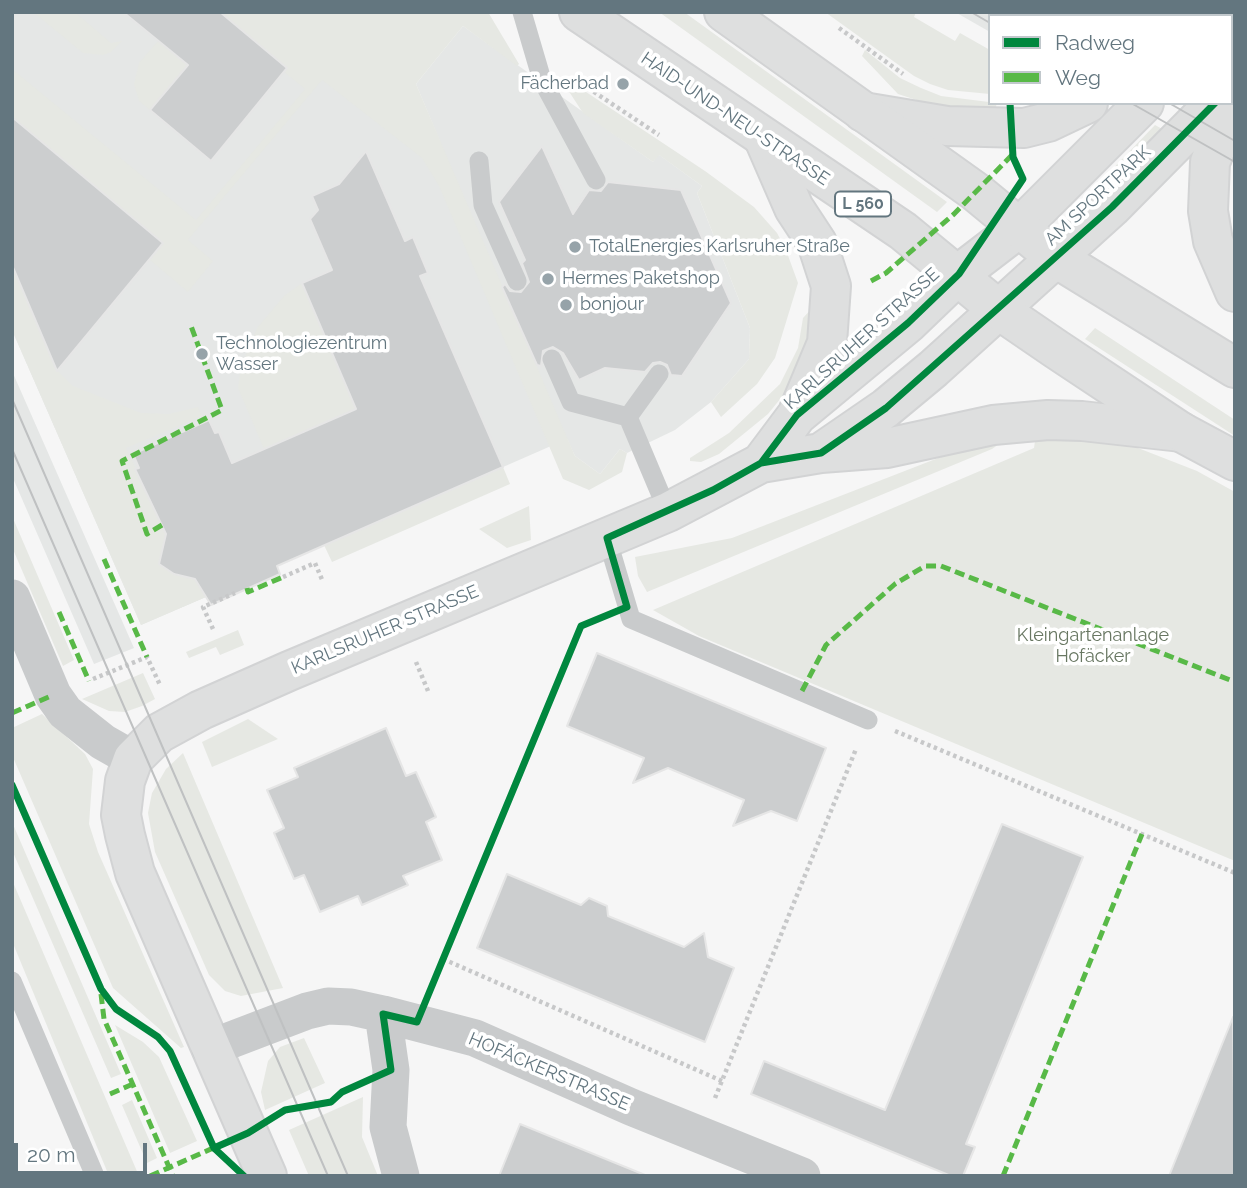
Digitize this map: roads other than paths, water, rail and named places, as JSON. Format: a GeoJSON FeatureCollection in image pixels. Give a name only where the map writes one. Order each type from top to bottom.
{"type":"FeatureCollection","features":[{"type":"Feature","properties":{"kind":"street","name":"HAID-UND-NEU-STRASSE"},"geometry":{"type":"LineString","coordinates":[[579,12],[903,231],[959,274]]}},
{"type":"Feature","properties":{"kind":"street"},"geometry":{"type":"LineString","coordinates":[[724,12],[976,192],[1056,258],[1235,368]]}},
{"type":"Feature","properties":{"kind":"street"},"geometry":{"type":"LineString","coordinates":[[1235,103],[1210,162],[1208,211],[1213,241],[1235,292]]}},
{"type":"Feature","properties":{"kind":"street"},"geometry":{"type":"LineString","coordinates":[[863,112],[947,126],[1024,128],[1048,122],[1084,105]]}},
{"type":"Feature","properties":{"kind":"street","name":"AM SPORTPARK"},"geometry":{"type":"LineString","coordinates":[[1019,228],[1142,105]]}},
{"type":"Feature","properties":{"kind":"street","name":"AM SPORTPARK"},"geometry":{"type":"LineString","coordinates":[[999,310],[1213,105]]}},
{"type":"Feature","properties":{"kind":"street"},"geometry":{"type":"LineString","coordinates":[[764,139],[794,208],[817,243],[831,286],[827,343],[797,415]]}},
{"type":"Feature","properties":{"kind":"street","name":"KARLSRUHER STRASSE"},"geometry":{"type":"LineString","coordinates":[[761,463],[797,415],[908,323],[959,274],[1019,228]]}},
{"type":"Feature","properties":{"kind":"street","name":"L 560"},"geometry":{"type":"LineString","coordinates":[[959,274],[999,310],[1181,432],[1235,461]]}},
{"type":"Feature","properties":{"kind":"street","name":"KARLSRUHER STRASSE"},"geometry":{"type":"LineString","coordinates":[[267,1176],[135,873],[125,835],[122,797],[133,759],[159,733],[222,700],[551,559],[668,512],[761,463],[821,453],[886,408],[999,310]]}},
{"type":"Feature","properties":{"kind":"street"},"geometry":{"type":"LineString","coordinates":[[821,453],[887,449],[993,425],[1048,420],[1181,432]]}},
{"type":"Feature","properties":{"kind":"street"},"geometry":{"type":"LineString","coordinates":[[12,598],[53,695],[73,719],[133,759]]}},
{"type":"Feature","properties":{"kind":"street","name":"HOFÄCKERSTRASSE"},"geometry":{"type":"LineString","coordinates":[[211,1048],[306,1011],[328,1006],[383,1013],[475,1038],[641,1111],[802,1176]]}},
{"type":"Feature","properties":{"kind":"street"},"geometry":{"type":"LineString","coordinates":[[383,1013],[391,1070],[388,1127],[401,1176]]}},
{"type":"Feature","properties":{"kind":"lane"},"geometry":{"type":"LineString","coordinates":[[522,12],[542,80],[596,180]]}},
{"type":"Feature","properties":{"kind":"lane"},"geometry":{"type":"LineString","coordinates":[[479,160],[484,205],[517,281]]}},
{"type":"Feature","properties":{"kind":"lane"},"geometry":{"type":"LineString","coordinates":[[552,359],[571,402],[628,417]]}},
{"type":"Feature","properties":{"kind":"lane"},"geometry":{"type":"LineString","coordinates":[[628,417],[659,374]]}},
{"type":"Feature","properties":{"kind":"lane"},"geometry":{"type":"LineString","coordinates":[[628,417],[668,512]]}},
{"type":"Feature","properties":{"kind":"lane"},"geometry":{"type":"LineString","coordinates":[[607,538],[631,619],[876,723]]}},
{"type":"Feature","properties":{"kind":"lane"},"geometry":{"type":"LineString","coordinates":[[12,981],[95,1176]]}},
{"type":"Feature","properties":{"kind":"tram line"},"geometry":{"type":"LineString","coordinates":[[971,12],[988,22]]}},
{"type":"Feature","properties":{"kind":"tram line"},"geometry":{"type":"LineString","coordinates":[[1135,105],[1235,162]]}},
{"type":"Feature","properties":{"kind":"tram line"},"geometry":{"type":"LineString","coordinates":[[1172,105],[1235,141]]}},
{"type":"Feature","properties":{"kind":"tram line"},"geometry":{"type":"LineString","coordinates":[[12,399],[348,1176]]}},
{"type":"Feature","properties":{"kind":"tram line"},"geometry":{"type":"LineString","coordinates":[[12,449],[328,1176]]}},
{"type":"Feature","properties":{"kind":"place","name":"Fächerbad"},"geometry":{"type":"Point","coordinates":[623,84]}},
{"type":"Feature","properties":{"kind":"place","name":"TotalEnergies Karlsruher Straße"},"geometry":{"type":"Point","coordinates":[575,247]}},
{"type":"Feature","properties":{"kind":"place","name":"Hermes Paketshop"},"geometry":{"type":"Point","coordinates":[548,279]}},
{"type":"Feature","properties":{"kind":"place","name":"bonjour"},"geometry":{"type":"Point","coordinates":[566,305]}},
{"type":"Feature","properties":{"kind":"place","name":"Technologiezentrum Wasser"},"geometry":{"type":"Point","coordinates":[202,354]}},
{"type":"Feature","properties":{"kind":"park label","name":"Kleingartenanlage Hofäcker"},"geometry":{"type":"Point","coordinates":[1093,646]}}]}
